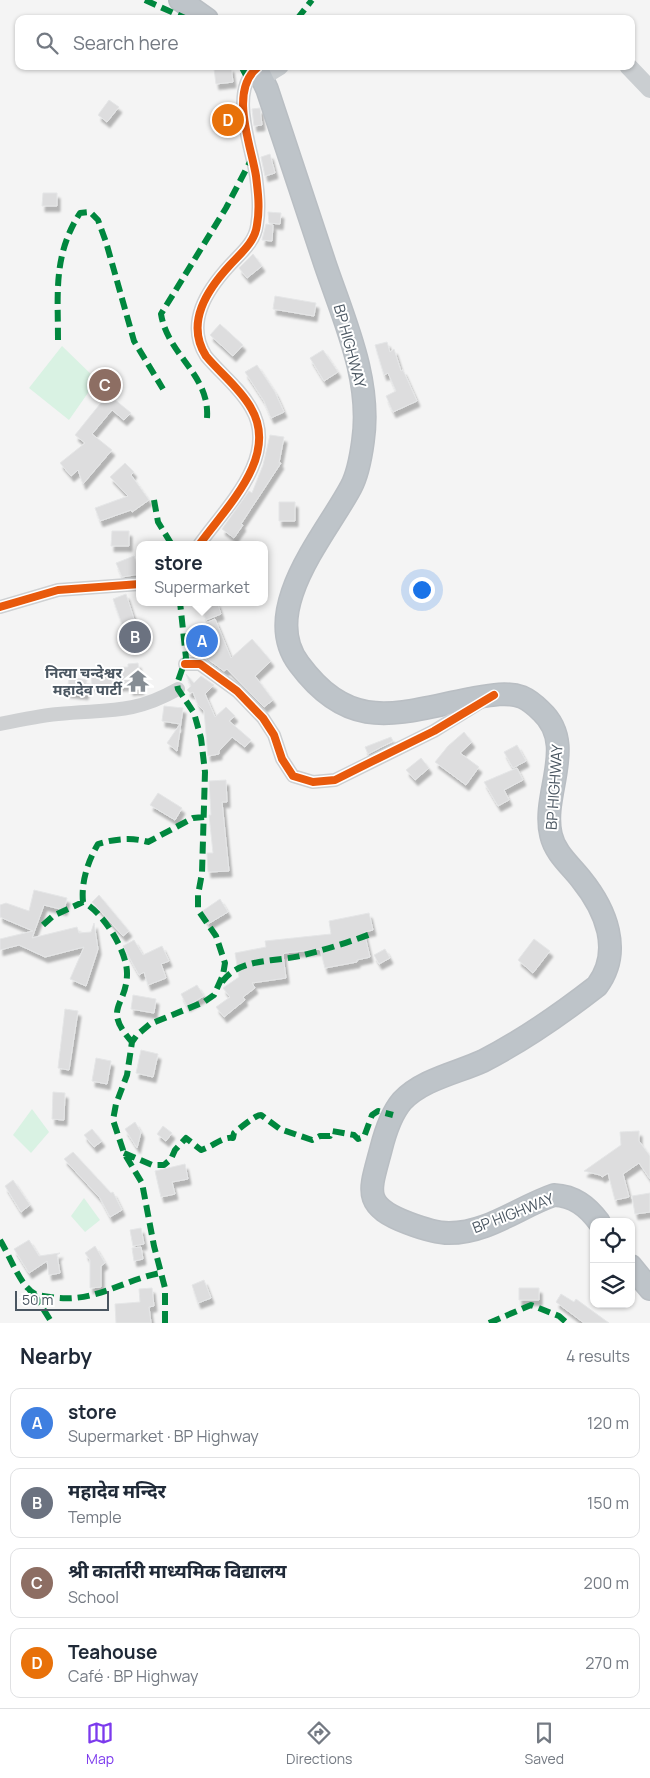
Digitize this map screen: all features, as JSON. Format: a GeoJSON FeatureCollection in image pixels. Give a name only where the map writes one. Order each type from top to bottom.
{"type":"FeatureCollection","features":[{"type":"Feature","properties":{"kind":"highway"},"geometry":{"type":"LineString","coordinates":[[180,0],[201,15]]}},
{"type":"Feature","properties":{"kind":"highway","name":"BP HIGHWAY"},"geometry":{"type":"LineString","coordinates":[[258,70],[357,359],[365,408],[363,443],[358,470],[352,487],[314,545],[295,585],[287,628],[293,656],[316,685],[333,700],[347,707],[368,712],[401,713],[494,694],[521,697],[532,703],[548,718],[556,733],[559,747],[549,823],[551,838],[558,853],[581,879],[602,908],[608,930],[610,962],[597,986],[521,1041],[482,1061],[422,1086],[401,1102],[393,1115],[384,1137],[373,1182],[373,1197],[386,1215],[419,1227],[448,1233],[488,1226],[554,1195],[566,1195],[575,1199],[595,1218]]}},
{"type":"Feature","properties":{"kind":"highway"},"geometry":{"type":"LineString","coordinates":[[635,1271],[650,1289]]}},
{"type":"Feature","properties":{"kind":"main road"},"geometry":{"type":"LineString","coordinates":[[632,70],[650,89]]}},
{"type":"Feature","properties":{"kind":"street"},"geometry":{"type":"LineString","coordinates":[[202,541],[229,507],[252,467],[258,449],[259,432],[256,418],[250,406],[206,356],[200,346],[196,326],[207,297],[220,277],[243,252],[257,228],[259,210],[257,189],[245,129],[244,98],[247,77],[258,70]]}},
{"type":"Feature","properties":{"kind":"street"},"geometry":{"type":"LineString","coordinates":[[0,607],[58,590],[136,584]]}},
{"type":"Feature","properties":{"kind":"street"},"geometry":{"type":"LineString","coordinates":[[184,664],[200,664],[238,690],[263,718],[274,735],[282,759],[293,776],[313,782],[335,780],[434,731],[494,694]]}},
{"type":"Feature","properties":{"kind":"street"},"geometry":{"type":"LineString","coordinates":[[0,724],[59,714],[121,711],[160,699],[178,689]]}},
{"type":"Feature","properties":{"kind":"green space"},"geometry":{"type":"Polygon","coordinates":[[[62,346],[97,380],[69,420],[29,388],[62,346]]]}},
{"type":"Feature","properties":{"kind":"green space"},"geometry":{"type":"Polygon","coordinates":[[[32,1109],[49,1132],[31,1153],[13,1135],[32,1109]]]}},
{"type":"Feature","properties":{"kind":"green space"},"geometry":{"type":"Polygon","coordinates":[[[84,1198],[100,1220],[85,1232],[71,1216],[84,1198]]]}},
{"type":"Feature","properties":{"kind":"building"},"geometry":{"type":"Polygon","coordinates":[[[214,70],[231,70],[233,82],[216,84],[214,70]]]}},
{"type":"Feature","properties":{"kind":"building"},"geometry":{"type":"Polygon","coordinates":[[[109,100],[119,107],[107,122],[98,115],[109,100]]]}},
{"type":"Feature","properties":{"kind":"building"},"geometry":{"type":"Polygon","coordinates":[[[260,108],[262,125],[254,126],[252,109],[260,108]]]}},
{"type":"Feature","properties":{"kind":"building"},"geometry":{"type":"Polygon","coordinates":[[[235,112],[236,125],[223,127],[221,114],[235,112]]]}},
{"type":"Feature","properties":{"kind":"building"},"geometry":{"type":"Polygon","coordinates":[[[270,154],[275,173],[265,176],[261,157],[270,154]]]}},
{"type":"Feature","properties":{"kind":"building"},"geometry":{"type":"Polygon","coordinates":[[[43,193],[57,193],[57,206],[42,206],[43,193]]]}},
{"type":"Feature","properties":{"kind":"building"},"geometry":{"type":"Polygon","coordinates":[[[268,212],[281,213],[280,224],[269,223],[268,212]]]}},
{"type":"Feature","properties":{"kind":"building"},"geometry":{"type":"Polygon","coordinates":[[[266,224],[273,225],[272,241],[262,240],[266,224]]]}},
{"type":"Feature","properties":{"kind":"building"},"geometry":{"type":"Polygon","coordinates":[[[253,254],[262,266],[247,278],[239,268],[253,254]]]}},
{"type":"Feature","properties":{"kind":"building"},"geometry":{"type":"Polygon","coordinates":[[[275,296],[316,303],[314,316],[273,309],[275,296]]]}},
{"type":"Feature","properties":{"kind":"building"},"geometry":{"type":"Polygon","coordinates":[[[220,324],[243,345],[233,356],[210,335],[220,324]]]}},
{"type":"Feature","properties":{"kind":"building"},"geometry":{"type":"Polygon","coordinates":[[[387,342],[390,352],[394,349],[401,371],[403,370],[417,401],[393,412],[386,396],[396,391],[388,373],[384,375],[375,345],[387,342]]]}},
{"type":"Feature","properties":{"kind":"building"},"geometry":{"type":"Polygon","coordinates":[[[323,350],[338,372],[324,381],[310,358],[323,350]]]}},
{"type":"Feature","properties":{"kind":"building"},"geometry":{"type":"Polygon","coordinates":[[[257,365],[275,392],[284,412],[271,418],[264,401],[245,372],[257,365]]]}},
{"type":"Feature","properties":{"kind":"building"},"geometry":{"type":"Polygon","coordinates":[[[108,394],[131,413],[124,420],[112,410],[92,434],[112,450],[83,484],[78,470],[71,476],[60,463],[85,443],[75,435],[108,394]]]}},
{"type":"Feature","properties":{"kind":"building"},"geometry":{"type":"Polygon","coordinates":[[[270,435],[284,437],[279,463],[281,463],[241,524],[243,525],[234,538],[222,529],[249,491],[252,493],[263,465],[270,435]]]}},
{"type":"Feature","properties":{"kind":"building"},"geometry":{"type":"Polygon","coordinates":[[[125,463],[134,472],[131,475],[149,500],[132,512],[131,510],[100,521],[95,508],[128,496],[110,477],[125,463]]]}},
{"type":"Feature","properties":{"kind":"building"},"geometry":{"type":"Polygon","coordinates":[[[279,502],[295,502],[295,521],[279,521],[279,502]]]}},
{"type":"Feature","properties":{"kind":"building"},"geometry":{"type":"Polygon","coordinates":[[[112,531],[129,531],[129,546],[111,546],[112,531]]]}},
{"type":"Feature","properties":{"kind":"building"},"geometry":{"type":"Polygon","coordinates":[[[134,556],[136,575],[122,577],[116,563],[134,556]]]}},
{"type":"Feature","properties":{"kind":"building"},"geometry":{"type":"Polygon","coordinates":[[[126,594],[141,641],[129,644],[113,599],[126,594]]]}},
{"type":"Feature","properties":{"kind":"building"},"geometry":{"type":"Polygon","coordinates":[[[201,606],[218,606],[221,614],[206,620],[201,606]]]}},
{"type":"Feature","properties":{"kind":"building"},"geometry":{"type":"Polygon","coordinates":[[[215,619],[231,658],[252,639],[271,661],[255,676],[273,700],[264,707],[227,669],[224,671],[209,660],[202,649],[198,650],[190,630],[215,619]]]}},
{"type":"Feature","properties":{"kind":"building"},"geometry":{"type":"Polygon","coordinates":[[[138,663],[141,689],[130,690],[130,685],[92,686],[91,668],[128,667],[128,664],[138,663]]]}},
{"type":"Feature","properties":{"kind":"building"},"geometry":{"type":"Polygon","coordinates":[[[186,674],[194,683],[201,676],[214,685],[205,694],[215,717],[226,707],[235,716],[229,721],[251,740],[245,747],[232,737],[219,751],[219,754],[208,756],[204,711],[198,705],[193,692],[190,693],[187,690],[191,686],[186,674]]]}},
{"type":"Feature","properties":{"kind":"building"},"geometry":{"type":"Polygon","coordinates":[[[69,677],[87,680],[85,694],[67,692],[69,677]]]}},
{"type":"Feature","properties":{"kind":"building"},"geometry":{"type":"Polygon","coordinates":[[[164,706],[183,708],[177,751],[167,743],[180,724],[162,721],[164,706]]]}},
{"type":"Feature","properties":{"kind":"building"},"geometry":{"type":"Polygon","coordinates":[[[464,732],[472,742],[460,753],[479,767],[466,785],[435,762],[448,746],[464,732]]]}},
{"type":"Feature","properties":{"kind":"building"},"geometry":{"type":"Polygon","coordinates":[[[391,737],[393,741],[368,754],[365,747],[391,737]]]}},
{"type":"Feature","properties":{"kind":"building"},"geometry":{"type":"Polygon","coordinates":[[[517,745],[526,761],[513,768],[504,752],[517,745]]]}},
{"type":"Feature","properties":{"kind":"building"},"geometry":{"type":"Polygon","coordinates":[[[421,758],[429,768],[415,780],[406,770],[421,758]]]}},
{"type":"Feature","properties":{"kind":"building"},"geometry":{"type":"Polygon","coordinates":[[[517,768],[523,780],[504,790],[509,800],[498,806],[484,782],[517,768]]]}},
{"type":"Feature","properties":{"kind":"building"},"geometry":{"type":"Polygon","coordinates":[[[226,780],[227,802],[222,802],[229,871],[208,872],[207,853],[213,853],[209,815],[211,815],[209,781],[226,780]]]}},
{"type":"Feature","properties":{"kind":"building"},"geometry":{"type":"Polygon","coordinates":[[[158,793],[182,808],[175,820],[150,805],[158,793]]]}},
{"type":"Feature","properties":{"kind":"building"},"geometry":{"type":"Polygon","coordinates":[[[34,890],[67,898],[64,910],[44,905],[32,938],[77,927],[79,933],[91,932],[94,923],[98,949],[86,986],[70,979],[84,947],[45,957],[19,945],[0,950],[0,939],[33,931],[0,917],[0,905],[6,903],[29,911],[34,890]]]}},
{"type":"Feature","properties":{"kind":"building"},"geometry":{"type":"Polygon","coordinates":[[[99,895],[129,931],[123,936],[92,902],[99,895]]]}},
{"type":"Feature","properties":{"kind":"building"},"geometry":{"type":"Polygon","coordinates":[[[220,899],[228,912],[208,924],[201,912],[220,899]]]}},
{"type":"Feature","properties":{"kind":"building"},"geometry":{"type":"Polygon","coordinates":[[[369,913],[373,930],[364,932],[370,957],[357,960],[357,962],[325,968],[320,949],[285,953],[283,955],[286,978],[252,983],[255,988],[243,997],[245,1000],[224,1017],[216,1007],[230,997],[223,988],[239,977],[235,953],[266,947],[265,941],[331,934],[329,921],[369,913]]]}},
{"type":"Feature","properties":{"kind":"building"},"geometry":{"type":"Polygon","coordinates":[[[534,939],[550,951],[533,973],[518,960],[534,939]]]}},
{"type":"Feature","properties":{"kind":"building"},"geometry":{"type":"Polygon","coordinates":[[[134,940],[143,955],[162,946],[169,961],[161,964],[166,978],[148,985],[144,972],[139,975],[123,946],[134,940]]]}},
{"type":"Feature","properties":{"kind":"building"},"geometry":{"type":"Polygon","coordinates":[[[385,949],[390,958],[379,964],[374,955],[385,949]]]}},
{"type":"Feature","properties":{"kind":"building"},"geometry":{"type":"Polygon","coordinates":[[[197,985],[204,996],[187,1006],[181,994],[197,985]]]}},
{"type":"Feature","properties":{"kind":"building"},"geometry":{"type":"Polygon","coordinates":[[[133,995],[156,999],[154,1013],[131,1009],[133,995]]]}},
{"type":"Feature","properties":{"kind":"building"},"geometry":{"type":"Polygon","coordinates":[[[65,1009],[78,1011],[69,1070],[58,1068],[65,1009]]]}},
{"type":"Feature","properties":{"kind":"building"},"geometry":{"type":"Polygon","coordinates":[[[141,1050],[158,1054],[153,1077],[136,1073],[141,1050]]]}},
{"type":"Feature","properties":{"kind":"building"},"geometry":{"type":"Polygon","coordinates":[[[96,1058],[111,1061],[107,1084],[92,1081],[96,1058]]]}},
{"type":"Feature","properties":{"kind":"building"},"geometry":{"type":"Polygon","coordinates":[[[53,1092],[65,1093],[64,1120],[52,1119],[53,1092]]]}},
{"type":"Feature","properties":{"kind":"building"},"geometry":{"type":"Polygon","coordinates":[[[135,1122],[141,1132],[137,1148],[125,1129],[135,1122]]]}},
{"type":"Feature","properties":{"kind":"building"},"geometry":{"type":"Polygon","coordinates":[[[163,1126],[172,1133],[166,1141],[157,1134],[163,1126]]]}},
{"type":"Feature","properties":{"kind":"building"},"geometry":{"type":"Polygon","coordinates":[[[92,1129],[102,1141],[94,1147],[84,1135],[92,1129]]]}},
{"type":"Feature","properties":{"kind":"building"},"geometry":{"type":"Polygon","coordinates":[[[639,1131],[639,1141],[650,1156],[650,1179],[639,1163],[623,1174],[629,1197],[615,1200],[608,1173],[602,1177],[584,1171],[621,1145],[620,1132],[639,1131]]]}},
{"type":"Feature","properties":{"kind":"building"},"geometry":{"type":"Polygon","coordinates":[[[73,1152],[111,1193],[113,1192],[122,1210],[110,1217],[100,1198],[64,1159],[73,1152]]]}},
{"type":"Feature","properties":{"kind":"building"},"geometry":{"type":"Polygon","coordinates":[[[185,1164],[188,1179],[172,1182],[175,1194],[161,1197],[155,1171],[185,1164]]]}},
{"type":"Feature","properties":{"kind":"building"},"geometry":{"type":"Polygon","coordinates":[[[13,1180],[30,1205],[21,1212],[5,1186],[13,1180]]]}},
{"type":"Feature","properties":{"kind":"building"},"geometry":{"type":"Polygon","coordinates":[[[650,1193],[650,1212],[635,1214],[632,1196],[650,1193]]]}},
{"type":"Feature","properties":{"kind":"building"},"geometry":{"type":"Polygon","coordinates":[[[141,1228],[144,1244],[133,1246],[130,1230],[141,1228]]]}},
{"type":"Feature","properties":{"kind":"building"},"geometry":{"type":"Polygon","coordinates":[[[29,1240],[39,1256],[60,1253],[57,1255],[60,1273],[49,1275],[47,1261],[29,1273],[14,1249],[29,1240]]]}},
{"type":"Feature","properties":{"kind":"building"},"geometry":{"type":"Polygon","coordinates":[[[95,1246],[105,1263],[101,1266],[101,1287],[90,1288],[90,1260],[85,1253],[95,1246]]]}},
{"type":"Feature","properties":{"kind":"building"},"geometry":{"type":"Polygon","coordinates":[[[141,1247],[143,1259],[134,1261],[132,1248],[141,1247]]]}},
{"type":"Feature","properties":{"kind":"building"},"geometry":{"type":"Polygon","coordinates":[[[204,1280],[211,1298],[198,1303],[192,1285],[204,1280]]]}},
{"type":"Feature","properties":{"kind":"building"},"geometry":{"type":"Polygon","coordinates":[[[152,1288],[154,1306],[149,1307],[151,1323],[116,1323],[115,1304],[140,1302],[139,1289],[152,1288]]]}},
{"type":"Feature","properties":{"kind":"building"},"geometry":{"type":"Polygon","coordinates":[[[519,1288],[539,1288],[539,1300],[519,1300],[519,1288]]]}},
{"type":"Feature","properties":{"kind":"building"},"geometry":{"type":"Polygon","coordinates":[[[561,1294],[574,1302],[576,1299],[609,1323],[584,1323],[556,1302],[561,1294]]]}},
{"type":"Feature","properties":{"kind":"marked path"},"geometry":{"type":"LineString","coordinates":[[145,0],[178,15]]}},
{"type":"Feature","properties":{"kind":"marked path"},"geometry":{"type":"LineString","coordinates":[[300,15],[312,0]]}},
{"type":"Feature","properties":{"kind":"marked path"},"geometry":{"type":"LineString","coordinates":[[243,70],[247,77]]}},
{"type":"Feature","properties":{"kind":"marked path"},"geometry":{"type":"LineString","coordinates":[[207,418],[206,403],[202,389],[172,342],[165,329],[161,314],[226,208],[252,158]]}},
{"type":"Feature","properties":{"kind":"marked path"},"geometry":{"type":"LineString","coordinates":[[58,340],[58,290],[61,259],[71,229],[80,213],[90,212],[98,220],[106,242],[134,341],[163,389]]}},
{"type":"Feature","properties":{"kind":"marked path"},"geometry":{"type":"LineString","coordinates":[[154,500],[158,522],[170,541]]}},
{"type":"Feature","properties":{"kind":"marked path"},"geometry":{"type":"LineString","coordinates":[[165,1323],[165,1288],[154,1246],[142,1183],[124,1153],[113,1120],[116,1104],[127,1075],[132,1042],[150,1024],[204,1002],[214,995],[223,975],[225,963],[216,936],[198,910],[198,895],[202,873],[205,772],[201,738],[194,713],[178,689],[177,684],[186,658],[180,606]]}},
{"type":"Feature","properties":{"kind":"marked path"},"geometry":{"type":"LineString","coordinates":[[83,902],[86,872],[98,844],[123,839],[148,842],[193,818],[204,817]]}},
{"type":"Feature","properties":{"kind":"marked path"},"geometry":{"type":"LineString","coordinates":[[43,925],[53,916],[83,902],[91,907],[106,923],[119,944],[126,966],[126,986],[117,1014],[118,1022],[132,1042]]}},
{"type":"Feature","properties":{"kind":"marked path"},"geometry":{"type":"LineString","coordinates":[[222,982],[229,974],[247,965],[300,956],[337,946],[373,933]]}},
{"type":"Feature","properties":{"kind":"marked path"},"geometry":{"type":"LineString","coordinates":[[124,1153],[152,1165],[164,1165],[171,1159],[175,1150],[186,1138],[201,1150],[205,1149],[221,1140],[233,1138],[234,1133],[261,1115],[280,1129],[312,1140],[320,1136],[330,1136],[332,1131],[354,1135],[358,1139],[364,1137],[372,1115],[378,1111],[393,1115]]}},
{"type":"Feature","properties":{"kind":"marked path"},"geometry":{"type":"LineString","coordinates":[[0,1240],[24,1284],[38,1295],[66,1298],[94,1295],[160,1273]]}},
{"type":"Feature","properties":{"kind":"marked path"},"geometry":{"type":"LineString","coordinates":[[34,1294],[52,1323]]}},
{"type":"Feature","properties":{"kind":"marked path"},"geometry":{"type":"LineString","coordinates":[[489,1323],[531,1305],[559,1316],[567,1323]]}},
{"type":"Feature","properties":{"kind":"cycle path"},"geometry":{"type":"LineString","coordinates":[[202,541],[246,481],[259,445],[258,426],[251,408],[236,387],[206,356],[200,344],[198,331],[198,319],[207,296],[222,275],[247,247],[256,231],[258,212],[256,176],[244,119],[243,104],[244,90],[249,78],[255,70]]}},
{"type":"Feature","properties":{"kind":"cycle path"},"geometry":{"type":"LineString","coordinates":[[0,607],[58,590],[136,584]]}},
{"type":"Feature","properties":{"kind":"cycle path"},"geometry":{"type":"LineString","coordinates":[[185,664],[200,664],[237,691],[263,718],[274,735],[282,759],[293,776],[313,782],[335,780],[434,731],[494,695]]}},
{"type":"Feature","properties":{"kind":"place","name":"Teahouse"},"geometry":{"type":"Point","coordinates":[228,120]}},
{"type":"Feature","properties":{"kind":"place","name":"श्री कार्तारी माध्यमिक विद्यालय"},"geometry":{"type":"Point","coordinates":[105,385]}},
{"type":"Feature","properties":{"kind":"place","name":"महादेव मन्दिर"},"geometry":{"type":"Point","coordinates":[135,637]}},
{"type":"Feature","properties":{"kind":"place","name":"store"},"geometry":{"type":"Point","coordinates":[202,641]}},
{"type":"Feature","properties":{"kind":"place","name":"नित्या चन्देश्वर महादेव पार्टी"},"geometry":{"type":"Point","coordinates":[138,681]}}]}
